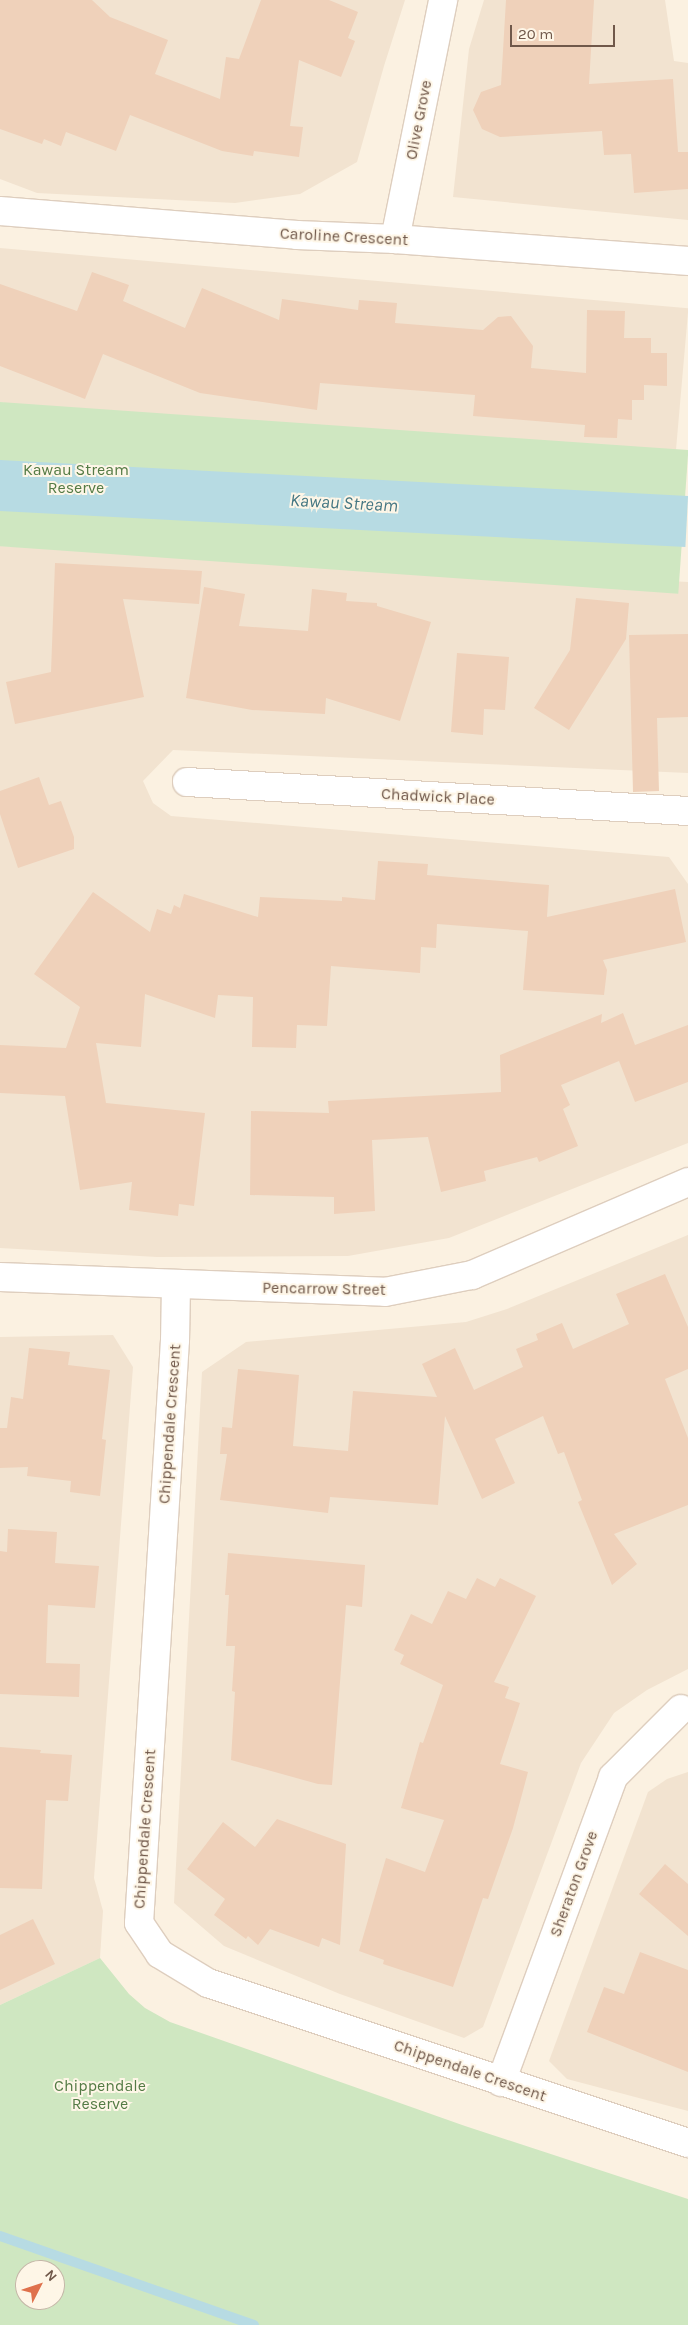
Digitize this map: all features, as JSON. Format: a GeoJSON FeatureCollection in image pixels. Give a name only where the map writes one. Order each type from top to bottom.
{"type":"FeatureCollection","features":[{"type":"Feature","properties":{"kind":"street","name":"Olive Grove"},"geometry":{"type":"LineString","coordinates":[[395,239],[443,0]]}},
{"type":"Feature","properties":{"kind":"street","name":"Caroline Crescent"},"geometry":{"type":"LineString","coordinates":[[0,211],[297,235],[395,239],[688,261]]}},
{"type":"Feature","properties":{"kind":"street","name":"Chadwick Place"},"geometry":{"type":"LineString","coordinates":[[188,782],[688,811]]}},
{"type":"Feature","properties":{"kind":"street","name":"Pencarrow Street"},"geometry":{"type":"LineString","coordinates":[[0,1276],[176,1285],[385,1292],[472,1275],[688,1182]]}},
{"type":"Feature","properties":{"kind":"street","name":"Chippendale Crescent"},"geometry":{"type":"LineString","coordinates":[[176,1285],[175,1340],[139,1923],[160,1954],[208,1983],[688,2143]]}},
{"type":"Feature","properties":{"kind":"street","name":"Sheraton Grove"},"geometry":{"type":"LineString","coordinates":[[501,2082],[613,1777],[681,1709]]}},
{"type":"Feature","properties":{"kind":"shaded area"},"geometry":{"type":"Polygon","coordinates":[[[0,0],[405,0],[357,162],[300,194],[235,203],[37,193],[0,179],[0,0]]]}},
{"type":"Feature","properties":{"kind":"shaded area"},"geometry":{"type":"Polygon","coordinates":[[[484,0],[665,0],[674,61],[688,63],[688,220],[453,197],[469,49],[484,0]]]}},
{"type":"Feature","properties":{"kind":"shaded area"},"geometry":{"type":"Polygon","coordinates":[[[0,248],[688,308],[675,462],[0,403],[0,248]]]}},
{"type":"Feature","properties":{"kind":"shaded area"},"geometry":{"type":"Polygon","coordinates":[[[0,546],[688,582],[688,773],[173,750],[143,781],[153,803],[171,816],[669,857],[688,884],[688,1143],[449,1238],[348,1256],[157,1257],[0,1248],[0,546]]]}},
{"type":"Feature","properties":{"kind":"shaded area"},"geometry":{"type":"Polygon","coordinates":[[[688,1235],[688,1669],[647,1690],[614,1713],[581,1763],[483,2027],[464,2038],[340,1994],[224,1946],[174,1903],[202,1372],[246,1342],[466,1322],[507,1309],[688,1235]]]}},
{"type":"Feature","properties":{"kind":"shaded area"},"geometry":{"type":"Polygon","coordinates":[[[113,1335],[133,1367],[94,1878],[103,1911],[100,1958],[0,2005],[0,1337],[113,1335]]]}},
{"type":"Feature","properties":{"kind":"shaded area"},"geometry":{"type":"Polygon","coordinates":[[[688,1772],[688,2111],[567,2079],[549,2061],[648,1792],[667,1779],[688,1772]]]}},
{"type":"Feature","properties":{"kind":"green space","name":"Kawau Stream Reserve"},"geometry":{"type":"Polygon","coordinates":[[[0,402],[688,450],[678,594],[0,546],[0,402]]]}},
{"type":"Feature","properties":{"kind":"green space","name":"Chippendale Reserve"},"geometry":{"type":"Polygon","coordinates":[[[100,1958],[129,1994],[145,2008],[170,2022],[465,2126],[688,2199],[688,2325],[0,2325],[0,2005],[100,1958]]]}},
{"type":"Feature","properties":{"kind":"water","name":"Kawau Stream"},"geometry":{"type":"Polygon","coordinates":[[[0,460],[688,496],[685,547],[0,511],[0,460]]]}},
{"type":"Feature","properties":{"kind":"building"},"geometry":{"type":"Polygon","coordinates":[[[0,0],[92,0],[110,17],[168,40],[155,74],[220,99],[226,57],[239,59],[261,0],[329,0],[358,12],[348,38],[355,41],[341,77],[299,60],[290,126],[303,127],[299,157],[254,151],[253,156],[222,151],[130,115],[116,151],[66,132],[61,146],[44,139],[42,144],[0,129],[0,0]]]}},
{"type":"Feature","properties":{"kind":"building"},"geometry":{"type":"Polygon","coordinates":[[[506,0],[594,0],[589,84],[673,79],[678,152],[688,152],[688,189],[634,193],[631,154],[604,155],[602,131],[500,137],[482,129],[473,110],[481,92],[501,85],[506,0]]]}},
{"type":"Feature","properties":{"kind":"building"},"geometry":{"type":"Polygon","coordinates":[[[92,272],[129,285],[123,301],[185,328],[202,288],[279,320],[282,299],[358,310],[359,300],[397,303],[395,323],[483,330],[498,317],[511,316],[533,346],[531,368],[586,373],[587,310],[625,311],[624,338],[651,338],[651,353],[667,353],[667,386],[644,385],[644,400],[632,400],[632,420],[618,419],[617,438],[584,437],[585,425],[473,416],[475,395],[320,383],[317,410],[200,393],[103,354],[85,399],[0,366],[0,284],[77,311],[92,272]]]}},
{"type":"Feature","properties":{"kind":"building"},"geometry":{"type":"Polygon","coordinates":[[[55,563],[202,571],[199,604],[123,599],[144,697],[15,724],[6,682],[51,672],[55,563]]]}},
{"type":"Feature","properties":{"kind":"building"},"geometry":{"type":"Polygon","coordinates":[[[204,587],[245,594],[239,626],[308,631],[312,589],[347,593],[346,601],[377,603],[377,606],[431,622],[400,721],[326,698],[325,714],[252,710],[186,698],[204,587]]]}},
{"type":"Feature","properties":{"kind":"building"},"geometry":{"type":"Polygon","coordinates":[[[576,598],[629,603],[626,639],[569,730],[534,708],[570,650],[576,598]]]}},
{"type":"Feature","properties":{"kind":"building"},"geometry":{"type":"Polygon","coordinates":[[[688,634],[688,717],[657,718],[659,791],[633,792],[629,635],[688,634]]]}},
{"type":"Feature","properties":{"kind":"building"},"geometry":{"type":"Polygon","coordinates":[[[457,653],[509,657],[505,710],[484,709],[483,735],[451,732],[457,653]]]}},
{"type":"Feature","properties":{"kind":"building"},"geometry":{"type":"Polygon","coordinates":[[[39,777],[49,805],[61,801],[74,837],[74,849],[18,868],[0,814],[0,791],[39,777]]]}},
{"type":"Feature","properties":{"kind":"building"},"geometry":{"type":"Polygon","coordinates":[[[378,861],[428,864],[427,875],[549,885],[547,917],[675,889],[686,942],[603,960],[607,970],[604,995],[523,990],[528,931],[437,924],[436,948],[421,947],[420,973],[331,966],[327,1026],[297,1025],[296,1048],[252,1047],[253,997],[218,995],[215,1018],[145,994],[141,1047],[96,1043],[106,1103],[205,1113],[194,1206],[179,1204],[178,1216],[129,1210],[132,1182],[80,1190],[65,1096],[0,1093],[0,1045],[66,1048],[80,1007],[34,974],[93,892],[150,932],[157,909],[171,914],[174,905],[180,908],[184,894],[258,917],[260,897],[342,901],[342,897],[375,900],[378,861]]]}},
{"type":"Feature","properties":{"kind":"building"},"geometry":{"type":"Polygon","coordinates":[[[623,1013],[635,1045],[688,1025],[688,1082],[635,1102],[619,1061],[561,1085],[570,1105],[563,1109],[578,1146],[539,1162],[537,1157],[484,1171],[486,1181],[441,1192],[428,1137],[372,1140],[375,1211],[334,1214],[334,1197],[250,1195],[251,1111],[329,1113],[328,1101],[501,1092],[500,1055],[602,1014],[601,1023],[623,1013]]]}},
{"type":"Feature","properties":{"kind":"building"},"geometry":{"type":"Polygon","coordinates":[[[665,1274],[688,1327],[688,1369],[665,1379],[688,1438],[688,1505],[614,1534],[637,1564],[612,1585],[578,1502],[582,1500],[564,1452],[558,1454],[543,1416],[495,1439],[515,1483],[482,1499],[445,1416],[438,1505],[330,1497],[328,1513],[220,1500],[227,1454],[220,1454],[222,1427],[232,1428],[238,1369],[299,1375],[293,1446],[348,1451],[353,1391],[437,1397],[422,1364],[455,1348],[474,1390],[523,1367],[516,1349],[538,1340],[536,1334],[562,1323],[573,1349],[629,1324],[616,1294],[665,1274]]]}},
{"type":"Feature","properties":{"kind":"building"},"geometry":{"type":"Polygon","coordinates":[[[29,1348],[70,1352],[68,1365],[110,1370],[102,1439],[106,1440],[100,1496],[70,1492],[71,1481],[27,1476],[28,1467],[0,1468],[0,1428],[7,1428],[11,1397],[23,1399],[29,1348]]]}},
{"type":"Feature","properties":{"kind":"building"},"geometry":{"type":"Polygon","coordinates":[[[8,1529],[57,1532],[55,1563],[99,1566],[95,1608],[48,1605],[46,1663],[80,1664],[79,1697],[0,1694],[0,1551],[7,1552],[8,1529]]]}},
{"type":"Feature","properties":{"kind":"building"},"geometry":{"type":"Polygon","coordinates":[[[228,1553],[365,1565],[362,1607],[346,1605],[332,1785],[318,1784],[231,1760],[235,1692],[232,1691],[235,1646],[226,1646],[229,1595],[225,1595],[228,1553]]]}},
{"type":"Feature","properties":{"kind":"building"},"geometry":{"type":"Polygon","coordinates":[[[477,1578],[495,1587],[500,1578],[536,1596],[494,1682],[509,1687],[505,1698],[520,1703],[500,1764],[528,1772],[513,1828],[488,1899],[483,1898],[453,1987],[383,1964],[384,1960],[359,1951],[386,1858],[425,1872],[444,1820],[401,1808],[420,1742],[423,1743],[443,1685],[400,1664],[404,1655],[394,1650],[411,1614],[432,1624],[448,1591],[466,1599],[477,1578]]]}},
{"type":"Feature","properties":{"kind":"building"},"geometry":{"type":"Polygon","coordinates":[[[0,1747],[41,1750],[40,1753],[72,1755],[68,1801],[46,1800],[42,1889],[0,1888],[0,1747]]]}},
{"type":"Feature","properties":{"kind":"building"},"geometry":{"type":"Polygon","coordinates":[[[277,1819],[346,1844],[340,1945],[322,1938],[319,1947],[270,1929],[258,1945],[248,1936],[246,1939],[214,1915],[225,1899],[187,1869],[223,1822],[255,1847],[277,1819]]]}},
{"type":"Feature","properties":{"kind":"building"},"geometry":{"type":"Polygon","coordinates":[[[665,1864],[688,1884],[688,1936],[639,1894],[665,1864]]]}},
{"type":"Feature","properties":{"kind":"building"},"geometry":{"type":"Polygon","coordinates":[[[33,1919],[55,1964],[0,1990],[0,1935],[33,1919]]]}},
{"type":"Feature","properties":{"kind":"building"},"geometry":{"type":"Polygon","coordinates":[[[640,1952],[688,1970],[688,2072],[587,2032],[604,1987],[624,1994],[640,1952]]]}},
{"type":"Feature","properties":{"kind":"waterway"},"geometry":{"type":"LineString","coordinates":[[0,2236],[254,2325]]}}]}
